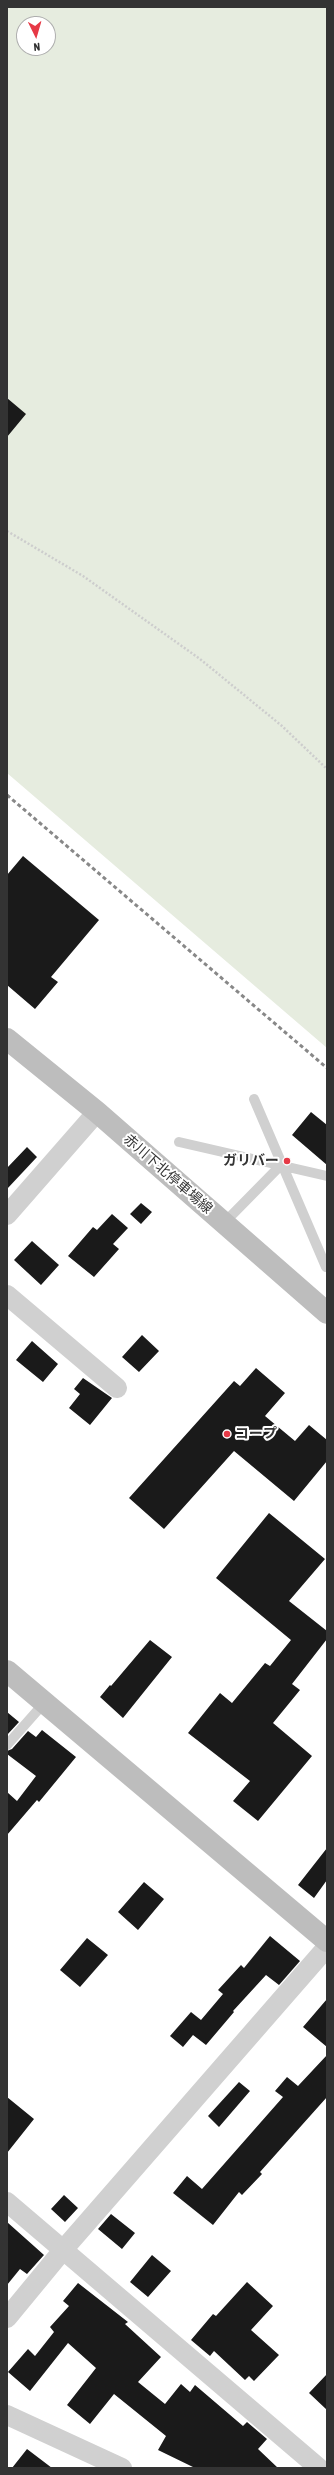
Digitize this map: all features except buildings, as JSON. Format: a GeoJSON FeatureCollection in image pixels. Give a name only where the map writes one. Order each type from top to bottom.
{"type":"FeatureCollection","features":[{"type":"Feature","properties":{"kind":"main road","name":"赤川下北停車場線"},"geometry":{"type":"LineString","coordinates":[[7,1039],[97,1112],[327,1313]]}},
{"type":"Feature","properties":{"kind":"main road"},"geometry":{"type":"LineString","coordinates":[[7,1671],[327,1941]]}},
{"type":"Feature","properties":{"kind":"street"},"geometry":{"type":"LineString","coordinates":[[7,1215],[97,1112]]}},
{"type":"Feature","properties":{"kind":"street"},"geometry":{"type":"LineString","coordinates":[[7,1295],[117,1388]]}},
{"type":"Feature","properties":{"kind":"street"},"geometry":{"type":"LineString","coordinates":[[7,2318],[63,2250],[327,1947]]}},
{"type":"Feature","properties":{"kind":"street"},"geometry":{"type":"LineString","coordinates":[[7,2202],[319,2468]]}},
{"type":"Feature","properties":{"kind":"street"},"geometry":{"type":"LineString","coordinates":[[7,2415],[122,2468]]}},
{"type":"Feature","properties":{"kind":"lane"},"geometry":{"type":"LineString","coordinates":[[254,1099],[326,1267]]}},
{"type":"Feature","properties":{"kind":"lane"},"geometry":{"type":"LineString","coordinates":[[179,1142],[282,1164],[327,1176]]}},
{"type":"Feature","properties":{"kind":"lane"},"geometry":{"type":"LineString","coordinates":[[224,1223],[282,1164]]}},
{"type":"Feature","properties":{"kind":"lane"},"geometry":{"type":"LineString","coordinates":[[7,1745],[45,1702]]}},
{"type":"Feature","properties":{"kind":"path"},"geometry":{"type":"LineString","coordinates":[[7,531],[83,576],[200,659],[282,726],[327,769]]}},
{"type":"Feature","properties":{"kind":"shaded area"},"geometry":{"type":"Polygon","coordinates":[[[7,7],[327,7],[327,1048],[7,773],[7,7]]]}},
{"type":"Feature","properties":{"kind":"railway"},"geometry":{"type":"LineString","coordinates":[[7,795],[327,1068]]}},
{"type":"Feature","properties":{"kind":"place","name":"ガリバー"},"geometry":{"type":"Point","coordinates":[287,1161]}},
{"type":"Feature","properties":{"kind":"place","name":"コープ"},"geometry":{"type":"Point","coordinates":[227,1434]}}]}
